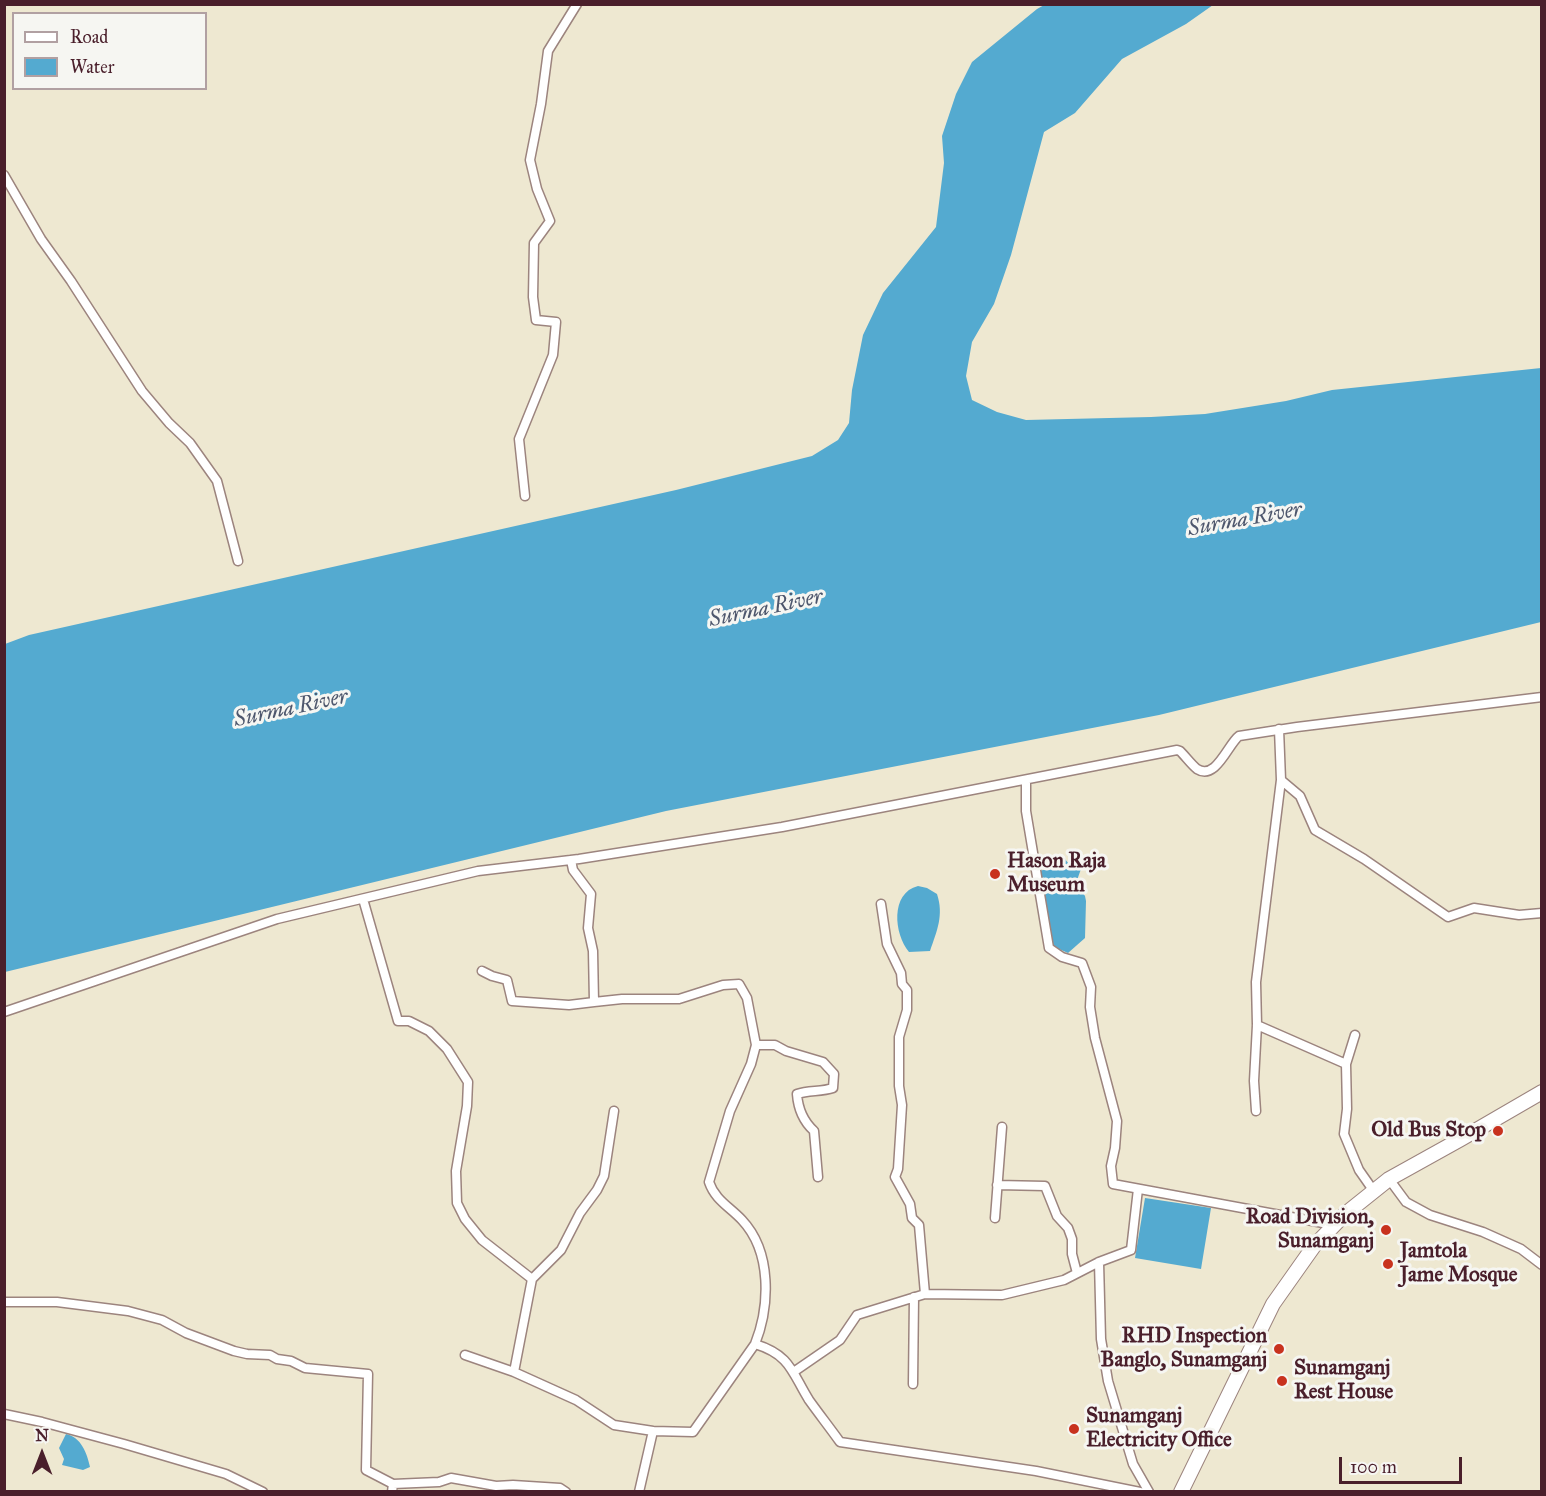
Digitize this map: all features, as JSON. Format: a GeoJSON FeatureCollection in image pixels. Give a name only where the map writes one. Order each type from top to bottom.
{"type":"FeatureCollection","features":[{"type":"Feature","properties":{"kind":"main road"},"geometry":{"type":"LineString","coordinates":[[1181,1491],[1273,1304],[1314,1246],[1373,1190],[1389,1179],[1542,1092]]}},
{"type":"Feature","properties":{"kind":"street"},"geometry":{"type":"LineString","coordinates":[[525,496],[519,439],[553,355],[556,322],[536,320],[532,297],[534,243],[550,221],[537,189],[530,160],[548,51],[577,4]]}},
{"type":"Feature","properties":{"kind":"street"},"geometry":{"type":"LineString","coordinates":[[4,175],[41,239],[142,391],[169,423],[190,443],[218,481],[238,561]]}},
{"type":"Feature","properties":{"kind":"street"},"geometry":{"type":"LineString","coordinates":[[4,1012],[277,919],[478,871],[571,860],[782,827],[1177,750],[1199,770],[1207,771],[1214,768],[1239,736],[1279,729],[1542,697]]}},
{"type":"Feature","properties":{"kind":"street"},"geometry":{"type":"LineString","coordinates":[[1256,1111],[1254,1081],[1257,1024],[1256,982],[1281,780],[1279,729]]}},
{"type":"Feature","properties":{"kind":"street"},"geometry":{"type":"LineString","coordinates":[[1026,780],[1026,811],[1049,948],[1062,957],[1082,963],[1090,987],[1090,1007],[1095,1038],[1117,1121],[1111,1166],[1113,1184],[1334,1225]]}},
{"type":"Feature","properties":{"kind":"street"},"geometry":{"type":"LineString","coordinates":[[1281,780],[1300,796],[1315,830],[1364,859],[1448,917],[1474,908],[1519,915],[1542,913]]}},
{"type":"Feature","properties":{"kind":"street"},"geometry":{"type":"LineString","coordinates":[[571,860],[573,870],[591,894],[588,928],[593,951],[594,1002]]}},
{"type":"Feature","properties":{"kind":"street"},"geometry":{"type":"LineString","coordinates":[[363,898],[398,1021],[409,1021],[429,1030],[447,1049],[468,1082],[467,1106],[456,1171],[457,1203],[465,1220],[482,1240],[531,1279]]}},
{"type":"Feature","properties":{"kind":"street"},"geometry":{"type":"LineString","coordinates":[[881,904],[887,944],[896,960],[902,984],[907,990],[907,1010],[900,1037],[899,1086],[902,1105],[898,1169],[895,1177],[910,1204],[912,1218],[919,1225],[925,1294]]}},
{"type":"Feature","properties":{"kind":"street"},"geometry":{"type":"LineString","coordinates":[[465,1355],[514,1372],[576,1400],[614,1425],[653,1431],[693,1432],[696,1431],[755,1344],[760,1331],[766,1281],[757,1245],[743,1221],[720,1201],[709,1182],[730,1111],[751,1064],[756,1045],[747,998],[739,984],[723,985],[679,999],[622,999],[569,1005],[512,1001],[507,980],[482,971]]}},
{"type":"Feature","properties":{"kind":"street"},"geometry":{"type":"LineString","coordinates":[[1257,1024],[1346,1064]]}},
{"type":"Feature","properties":{"kind":"street"},"geometry":{"type":"LineString","coordinates":[[1355,1035],[1346,1064],[1347,1109],[1344,1134],[1359,1170],[1373,1190]]}},
{"type":"Feature","properties":{"kind":"street"},"geometry":{"type":"LineString","coordinates":[[756,1045],[775,1045],[786,1052],[823,1062],[834,1074],[833,1088],[797,1094],[806,1123],[814,1131],[818,1177]]}},
{"type":"Feature","properties":{"kind":"street"},"geometry":{"type":"LineString","coordinates":[[514,1372],[531,1279],[561,1250],[580,1213],[604,1176],[614,1111]]}},
{"type":"Feature","properties":{"kind":"street"},"geometry":{"type":"LineString","coordinates":[[995,1218],[1002,1127]]}},
{"type":"Feature","properties":{"kind":"street"},"geometry":{"type":"LineString","coordinates":[[1389,1179],[1406,1202],[1430,1215],[1483,1232],[1521,1249],[1542,1265]]}},
{"type":"Feature","properties":{"kind":"street"},"geometry":{"type":"LineString","coordinates":[[997,1185],[1045,1186],[1057,1216],[1068,1228],[1077,1273]]}},
{"type":"Feature","properties":{"kind":"street"},"geometry":{"type":"LineString","coordinates":[[795,1371],[840,1340],[857,1315],[925,1294],[1002,1295],[1064,1280],[1099,1262],[1131,1250],[1138,1189]]}},
{"type":"Feature","properties":{"kind":"street"},"geometry":{"type":"LineString","coordinates":[[1099,1262],[1101,1339],[1108,1381],[1133,1464],[1149,1491]]}},
{"type":"Feature","properties":{"kind":"street"},"geometry":{"type":"LineString","coordinates":[[913,1384],[914,1297]]}},
{"type":"Feature","properties":{"kind":"street"},"geometry":{"type":"LineString","coordinates":[[4,1302],[57,1302],[128,1311],[162,1320],[186,1333],[234,1351],[270,1355],[305,1368],[368,1374],[366,1470],[392,1488],[439,1482],[451,1478],[496,1486],[533,1486],[560,1488],[566,1491]]}},
{"type":"Feature","properties":{"kind":"street"},"geometry":{"type":"LineString","coordinates":[[755,1344],[784,1360],[795,1371],[808,1397],[840,1442],[1035,1470],[1140,1491]]}},
{"type":"Feature","properties":{"kind":"street"},"geometry":{"type":"LineString","coordinates":[[4,1414],[124,1443],[226,1474],[263,1491]]}},
{"type":"Feature","properties":{"kind":"street"},"geometry":{"type":"LineString","coordinates":[[639,1491],[653,1431]]}},
{"type":"Feature","properties":{"kind":"water","name":"Surma River"},"geometry":{"type":"Polygon","coordinates":[[[1046,4],[1213,5],[1186,24],[1122,59],[1075,113],[1044,132],[1011,255],[994,304],[972,342],[966,376],[972,400],[997,412],[1026,420],[1205,414],[1286,401],[1332,390],[1541,368],[1541,622],[1159,715],[666,811],[5,972],[5,644],[29,635],[676,490],[812,456],[838,440],[849,423],[852,390],[863,335],[883,293],[936,227],[944,163],[942,136],[956,94],[972,62],[1046,4]]]}},
{"type":"Feature","properties":{"kind":"water"},"geometry":{"type":"Polygon","coordinates":[[[1054,857],[1077,864],[1081,869],[1076,883],[1086,901],[1085,938],[1068,953],[1050,945],[1040,871],[1052,867],[1054,857]]]}},
{"type":"Feature","properties":{"kind":"water"},"geometry":{"type":"Polygon","coordinates":[[[918,886],[937,894],[940,916],[930,951],[909,952],[900,935],[897,915],[903,897],[909,890],[918,886]]]}},
{"type":"Feature","properties":{"kind":"water"},"geometry":{"type":"Polygon","coordinates":[[[1145,1198],[1211,1208],[1201,1269],[1135,1258],[1145,1198]]]}},
{"type":"Feature","properties":{"kind":"water"},"geometry":{"type":"Polygon","coordinates":[[[66,1434],[76,1438],[79,1442],[85,1451],[90,1467],[83,1470],[62,1465],[64,1459],[59,1448],[66,1434]]]}},
{"type":"Feature","properties":{"kind":"place","name":"Hason Raja Museum"},"geometry":{"type":"Point","coordinates":[995,874]}},
{"type":"Feature","properties":{"kind":"place","name":"Old Bus Stop"},"geometry":{"type":"Point","coordinates":[1498,1131]}},
{"type":"Feature","properties":{"kind":"place","name":"Road Division, Sunamganj"},"geometry":{"type":"Point","coordinates":[1386,1230]}},
{"type":"Feature","properties":{"kind":"place","name":"Jamtola Jame Mosque"},"geometry":{"type":"Point","coordinates":[1388,1264]}},
{"type":"Feature","properties":{"kind":"place","name":"RHD Inspection Banglo, Sunamganj"},"geometry":{"type":"Point","coordinates":[1279,1349]}},
{"type":"Feature","properties":{"kind":"place","name":"Sunamganj Rest House"},"geometry":{"type":"Point","coordinates":[1282,1381]}},
{"type":"Feature","properties":{"kind":"place","name":"Sunamganj Electricity Office"},"geometry":{"type":"Point","coordinates":[1074,1429]}}]}
